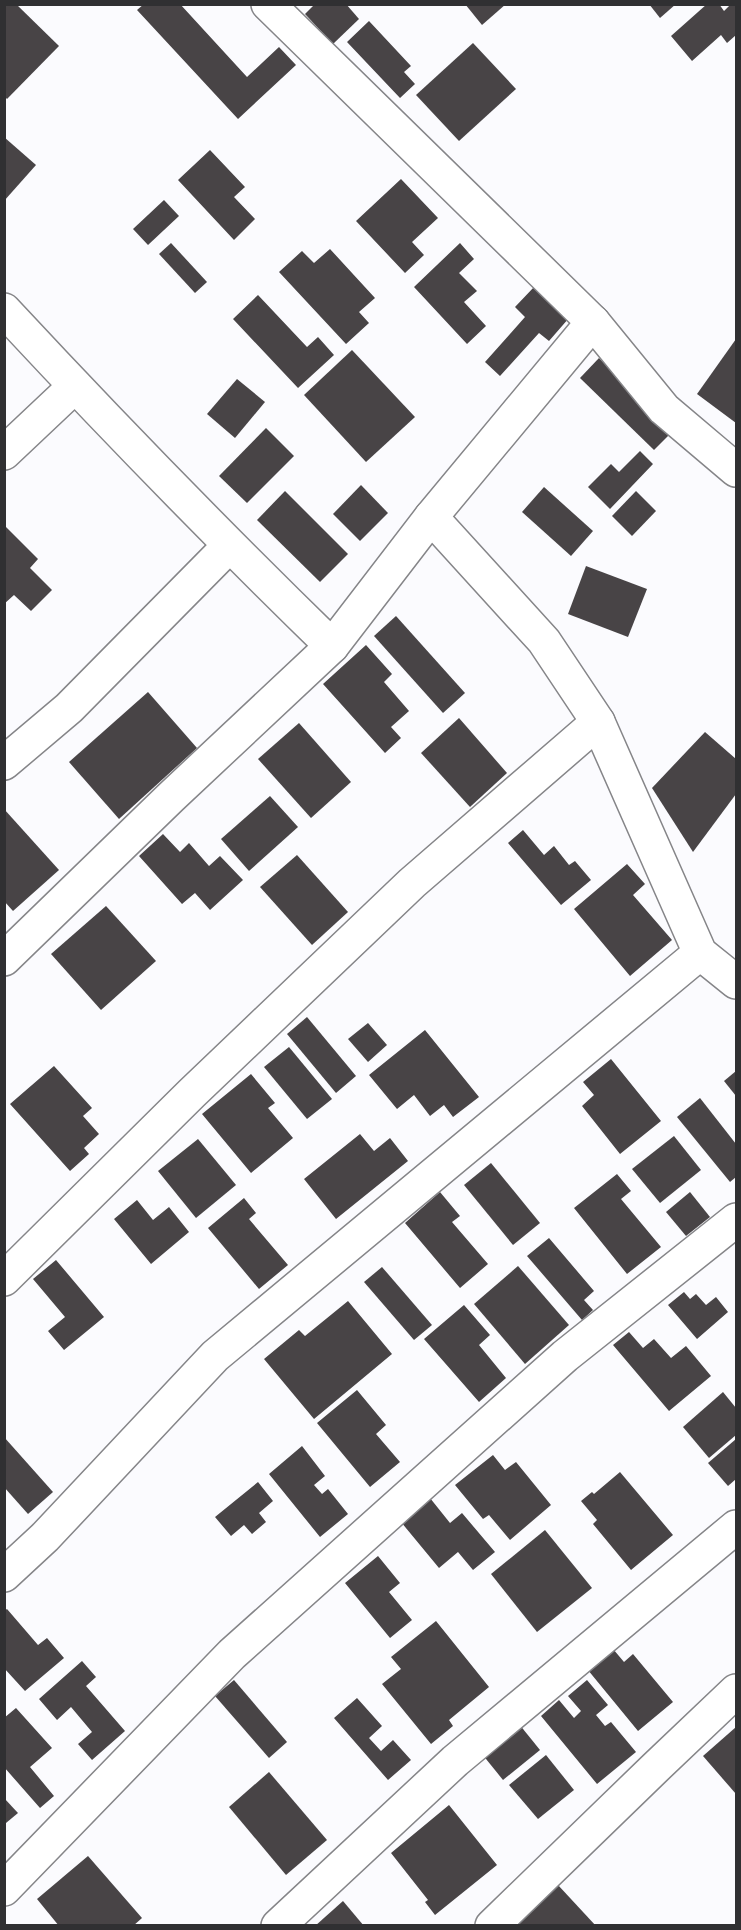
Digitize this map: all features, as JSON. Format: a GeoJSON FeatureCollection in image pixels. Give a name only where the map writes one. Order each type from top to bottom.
{"type":"FeatureCollection","features":[{"type":"Feature","properties":{"kind":"street"},"geometry":{"type":"LineString","coordinates":[[268,4],[593,322],[664,409],[736,470]]}},
{"type":"Feature","properties":{"kind":"street"},"geometry":{"type":"LineString","coordinates":[[4,310],[229,546],[332,646]]}},
{"type":"Feature","properties":{"kind":"street"},"geometry":{"type":"LineString","coordinates":[[4,959],[171,797],[332,646],[431,517],[593,322]]}},
{"type":"Feature","properties":{"kind":"street"},"geometry":{"type":"LineString","coordinates":[[4,453],[75,386]]}},
{"type":"Feature","properties":{"kind":"street"},"geometry":{"type":"LineString","coordinates":[[431,517],[544,641],[598,722],[700,954],[736,982]]}},
{"type":"Feature","properties":{"kind":"street"},"geometry":{"type":"LineString","coordinates":[[4,763],[69,708],[229,546]]}},
{"type":"Feature","properties":{"kind":"street"},"geometry":{"type":"LineString","coordinates":[[4,1279],[192,1093],[412,883],[598,722]]}},
{"type":"Feature","properties":{"kind":"street"},"geometry":{"type":"LineString","coordinates":[[4,1575],[45,1537],[215,1356],[700,954]]}},
{"type":"Feature","properties":{"kind":"street"},"geometry":{"type":"LineString","coordinates":[[4,1888],[241,1646],[565,1356],[736,1220]]}},
{"type":"Feature","properties":{"kind":"street"},"geometry":{"type":"LineString","coordinates":[[278,1926],[455,1761],[736,1527]]}},
{"type":"Feature","properties":{"kind":"street"},"geometry":{"type":"LineString","coordinates":[[492,1926],[736,1691]]}},
{"type":"Feature","properties":{"kind":"building"},"geometry":{"type":"Polygon","coordinates":[[[4,4],[16,4],[59,46],[7,99],[4,96],[4,4]]]}},
{"type":"Feature","properties":{"kind":"building"},"geometry":{"type":"Polygon","coordinates":[[[144,4],[180,4],[247,77],[279,47],[296,65],[238,119],[137,10],[144,4]]]}},
{"type":"Feature","properties":{"kind":"building"},"geometry":{"type":"Polygon","coordinates":[[[315,4],[346,4],[359,19],[333,44],[305,14],[315,4]]]}},
{"type":"Feature","properties":{"kind":"building"},"geometry":{"type":"Polygon","coordinates":[[[465,4],[506,4],[482,25],[465,4]]]}},
{"type":"Feature","properties":{"kind":"building"},"geometry":{"type":"Polygon","coordinates":[[[649,4],[676,4],[660,18],[649,4]]]}},
{"type":"Feature","properties":{"kind":"building"},"geometry":{"type":"Polygon","coordinates":[[[707,4],[719,4],[724,11],[731,4],[736,4],[736,35],[727,43],[721,35],[692,61],[671,36],[707,4]]]}},
{"type":"Feature","properties":{"kind":"building"},"geometry":{"type":"Polygon","coordinates":[[[369,21],[411,66],[404,72],[415,84],[400,98],[347,42],[369,21]]]}},
{"type":"Feature","properties":{"kind":"building"},"geometry":{"type":"Polygon","coordinates":[[[473,43],[516,89],[459,141],[416,95],[473,43]]]}},
{"type":"Feature","properties":{"kind":"building"},"geometry":{"type":"Polygon","coordinates":[[[4,137],[36,165],[4,201],[4,137]]]}},
{"type":"Feature","properties":{"kind":"building"},"geometry":{"type":"Polygon","coordinates":[[[210,150],[245,187],[234,197],[255,219],[234,240],[178,180],[210,150]]]}},
{"type":"Feature","properties":{"kind":"building"},"geometry":{"type":"Polygon","coordinates":[[[401,179],[438,218],[412,242],[424,255],[405,273],[356,221],[401,179]]]}},
{"type":"Feature","properties":{"kind":"building"},"geometry":{"type":"Polygon","coordinates":[[[164,200],[179,216],[148,245],[133,229],[164,200]]]}},
{"type":"Feature","properties":{"kind":"building"},"geometry":{"type":"Polygon","coordinates":[[[171,243],[207,282],[195,293],[159,254],[171,243]]]}},
{"type":"Feature","properties":{"kind":"building"},"geometry":{"type":"Polygon","coordinates":[[[460,243],[474,259],[459,273],[477,291],[464,302],[486,326],[467,344],[414,287],[460,243]]]}},
{"type":"Feature","properties":{"kind":"building"},"geometry":{"type":"Polygon","coordinates":[[[330,249],[375,298],[359,312],[369,323],[346,344],[279,272],[302,251],[314,263],[330,249]]]}},
{"type":"Feature","properties":{"kind":"building"},"geometry":{"type":"Polygon","coordinates":[[[534,287],[569,318],[549,341],[539,333],[500,376],[485,362],[525,317],[515,307],[534,287]]]}},
{"type":"Feature","properties":{"kind":"building"},"geometry":{"type":"Polygon","coordinates":[[[258,295],[307,347],[318,337],[334,355],[298,388],[233,319],[258,295]]]}},
{"type":"Feature","properties":{"kind":"building"},"geometry":{"type":"Polygon","coordinates":[[[736,339],[736,423],[697,394],[736,339]]]}},
{"type":"Feature","properties":{"kind":"building"},"geometry":{"type":"Polygon","coordinates":[[[352,350],[415,417],[366,462],[304,395],[352,350]]]}},
{"type":"Feature","properties":{"kind":"building"},"geometry":{"type":"Polygon","coordinates":[[[599,358],[673,431],[654,450],[580,378],[599,358]]]}},
{"type":"Feature","properties":{"kind":"building"},"geometry":{"type":"Polygon","coordinates":[[[237,379],[265,402],[235,438],[207,414],[237,379]]]}},
{"type":"Feature","properties":{"kind":"building"},"geometry":{"type":"Polygon","coordinates":[[[266,428],[294,456],[247,503],[219,476],[266,428]]]}},
{"type":"Feature","properties":{"kind":"building"},"geometry":{"type":"Polygon","coordinates":[[[640,451],[653,464],[610,509],[588,487],[611,464],[619,472],[640,451]]]}},
{"type":"Feature","properties":{"kind":"building"},"geometry":{"type":"Polygon","coordinates":[[[361,485],[388,513],[360,541],[333,514],[361,485]]]}},
{"type":"Feature","properties":{"kind":"building"},"geometry":{"type":"Polygon","coordinates":[[[544,487],[593,531],[571,556],[522,512],[544,487]]]}},
{"type":"Feature","properties":{"kind":"building"},"geometry":{"type":"Polygon","coordinates":[[[285,491],[348,554],[320,582],[257,520],[285,491]]]}},
{"type":"Feature","properties":{"kind":"building"},"geometry":{"type":"Polygon","coordinates":[[[636,491],[656,511],[632,536],[612,516],[636,491]]]}},
{"type":"Feature","properties":{"kind":"building"},"geometry":{"type":"Polygon","coordinates":[[[4,525],[38,559],[30,568],[52,590],[31,611],[14,595],[4,604],[4,525]]]}},
{"type":"Feature","properties":{"kind":"building"},"geometry":{"type":"Polygon","coordinates":[[[586,566],[647,589],[628,637],[568,614],[586,566]]]}},
{"type":"Feature","properties":{"kind":"building"},"geometry":{"type":"Polygon","coordinates":[[[396,616],[465,693],[443,713],[374,636],[396,616]]]}},
{"type":"Feature","properties":{"kind":"building"},"geometry":{"type":"Polygon","coordinates":[[[366,645],[392,674],[384,682],[409,711],[391,727],[401,738],[385,753],[323,684],[366,645]]]}},
{"type":"Feature","properties":{"kind":"building"},"geometry":{"type":"Polygon","coordinates":[[[148,692],[197,748],[119,819],[69,762],[148,692]]]}},
{"type":"Feature","properties":{"kind":"building"},"geometry":{"type":"Polygon","coordinates":[[[459,718],[507,773],[470,807],[421,753],[459,718]]]}},
{"type":"Feature","properties":{"kind":"building"},"geometry":{"type":"Polygon","coordinates":[[[299,723],[351,782],[311,818],[258,759],[299,723]]]}},
{"type":"Feature","properties":{"kind":"building"},"geometry":{"type":"Polygon","coordinates":[[[705,732],[736,759],[736,794],[693,852],[652,788],[705,732]]]}},
{"type":"Feature","properties":{"kind":"building"},"geometry":{"type":"Polygon","coordinates":[[[270,796],[298,827],[249,871],[221,839],[270,796]]]}},
{"type":"Feature","properties":{"kind":"building"},"geometry":{"type":"Polygon","coordinates":[[[4,809],[59,870],[13,911],[4,901],[4,809]]]}},
{"type":"Feature","properties":{"kind":"building"},"geometry":{"type":"Polygon","coordinates":[[[523,830],[544,855],[554,846],[569,865],[575,861],[591,880],[561,905],[508,843],[523,830]]]}},
{"type":"Feature","properties":{"kind":"building"},"geometry":{"type":"Polygon","coordinates":[[[163,834],[180,852],[189,843],[209,866],[220,856],[243,880],[210,910],[195,893],[182,904],[139,856],[163,834]]]}},
{"type":"Feature","properties":{"kind":"building"},"geometry":{"type":"Polygon","coordinates":[[[297,855],[348,912],[312,945],[260,887],[297,855]]]}},
{"type":"Feature","properties":{"kind":"building"},"geometry":{"type":"Polygon","coordinates":[[[627,864],[645,884],[633,895],[672,940],[630,976],[574,909],[627,864]]]}},
{"type":"Feature","properties":{"kind":"building"},"geometry":{"type":"Polygon","coordinates":[[[106,906],[156,961],[101,1010],[51,954],[106,906]]]}},
{"type":"Feature","properties":{"kind":"building"},"geometry":{"type":"Polygon","coordinates":[[[307,1017],[356,1076],[336,1093],[287,1034],[307,1017]]]}},
{"type":"Feature","properties":{"kind":"building"},"geometry":{"type":"Polygon","coordinates":[[[368,1023],[387,1045],[368,1062],[348,1039],[368,1023]]]}},
{"type":"Feature","properties":{"kind":"building"},"geometry":{"type":"Polygon","coordinates":[[[425,1030],[479,1097],[453,1117],[444,1105],[430,1116],[414,1095],[397,1109],[369,1075],[425,1030]]]}},
{"type":"Feature","properties":{"kind":"building"},"geometry":{"type":"Polygon","coordinates":[[[289,1047],[332,1099],[307,1119],[264,1067],[289,1047]]]}},
{"type":"Feature","properties":{"kind":"building"},"geometry":{"type":"Polygon","coordinates":[[[611,1059],[661,1121],[620,1154],[582,1106],[594,1095],[583,1082],[611,1059]]]}},
{"type":"Feature","properties":{"kind":"building"},"geometry":{"type":"Polygon","coordinates":[[[54,1066],[92,1108],[83,1116],[99,1134],[84,1148],[89,1154],[70,1171],[10,1104],[54,1066]]]}},
{"type":"Feature","properties":{"kind":"building"},"geometry":{"type":"Polygon","coordinates":[[[736,1071],[736,1096],[724,1081],[736,1071]]]}},
{"type":"Feature","properties":{"kind":"building"},"geometry":{"type":"Polygon","coordinates":[[[251,1074],[275,1103],[268,1108],[293,1138],[251,1173],[202,1114],[251,1074]]]}},
{"type":"Feature","properties":{"kind":"building"},"geometry":{"type":"Polygon","coordinates":[[[700,1098],[736,1144],[736,1177],[730,1182],[677,1117],[700,1098]]]}},
{"type":"Feature","properties":{"kind":"building"},"geometry":{"type":"Polygon","coordinates":[[[360,1134],[374,1151],[390,1138],[408,1161],[336,1219],[304,1179],[360,1134]]]}},
{"type":"Feature","properties":{"kind":"building"},"geometry":{"type":"Polygon","coordinates":[[[674,1136],[701,1170],[660,1203],[632,1169],[674,1136]]]}},
{"type":"Feature","properties":{"kind":"building"},"geometry":{"type":"Polygon","coordinates":[[[198,1139],[236,1185],[196,1218],[158,1171],[198,1139]]]}},
{"type":"Feature","properties":{"kind":"building"},"geometry":{"type":"Polygon","coordinates":[[[491,1163],[540,1223],[513,1245],[464,1185],[491,1163]]]}},
{"type":"Feature","properties":{"kind":"building"},"geometry":{"type":"Polygon","coordinates":[[[617,1174],[631,1191],[621,1199],[661,1247],[627,1274],[574,1208],[617,1174]]]}},
{"type":"Feature","properties":{"kind":"building"},"geometry":{"type":"Polygon","coordinates":[[[440,1192],[460,1216],[452,1222],[488,1264],[460,1288],[405,1223],[440,1192]]]}},
{"type":"Feature","properties":{"kind":"building"},"geometry":{"type":"Polygon","coordinates":[[[690,1192],[710,1217],[686,1236],[666,1212],[690,1192]]]}},
{"type":"Feature","properties":{"kind":"building"},"geometry":{"type":"Polygon","coordinates":[[[244,1198],[256,1213],[249,1219],[288,1265],[259,1289],[208,1228],[244,1198]]]}},
{"type":"Feature","properties":{"kind":"building"},"geometry":{"type":"Polygon","coordinates":[[[137,1200],[153,1220],[169,1207],[189,1232],[151,1264],[114,1219],[137,1200]]]}},
{"type":"Feature","properties":{"kind":"building"},"geometry":{"type":"Polygon","coordinates":[[[549,1238],[594,1291],[584,1300],[593,1310],[582,1320],[527,1256],[549,1238]]]}},
{"type":"Feature","properties":{"kind":"building"},"geometry":{"type":"Polygon","coordinates":[[[56,1260],[104,1317],[64,1350],[48,1331],[65,1317],[33,1279],[56,1260]]]}},
{"type":"Feature","properties":{"kind":"building"},"geometry":{"type":"Polygon","coordinates":[[[518,1266],[569,1325],[525,1364],[474,1304],[518,1266]]]}},
{"type":"Feature","properties":{"kind":"building"},"geometry":{"type":"Polygon","coordinates":[[[382,1267],[432,1325],[414,1340],[364,1282],[382,1267]]]}},
{"type":"Feature","properties":{"kind":"building"},"geometry":{"type":"Polygon","coordinates":[[[684,1292],[690,1299],[696,1294],[706,1305],[716,1297],[728,1312],[697,1339],[668,1305],[684,1292]]]}},
{"type":"Feature","properties":{"kind":"building"},"geometry":{"type":"Polygon","coordinates":[[[348,1301],[392,1354],[314,1419],[264,1359],[299,1330],[305,1336],[348,1301]]]}},
{"type":"Feature","properties":{"kind":"building"},"geometry":{"type":"Polygon","coordinates":[[[464,1305],[490,1335],[479,1345],[506,1378],[479,1402],[424,1339],[464,1305]]]}},
{"type":"Feature","properties":{"kind":"building"},"geometry":{"type":"Polygon","coordinates":[[[629,1332],[643,1348],[654,1339],[671,1358],[686,1346],[711,1376],[669,1411],[613,1345],[629,1332]]]}},
{"type":"Feature","properties":{"kind":"building"},"geometry":{"type":"Polygon","coordinates":[[[357,1390],[386,1425],[376,1434],[400,1462],[370,1487],[317,1423],[357,1390]]]}},
{"type":"Feature","properties":{"kind":"building"},"geometry":{"type":"Polygon","coordinates":[[[723,1392],[736,1408],[736,1435],[709,1458],[683,1427],[723,1392]]]}},
{"type":"Feature","properties":{"kind":"building"},"geometry":{"type":"Polygon","coordinates":[[[4,1437],[53,1492],[28,1514],[4,1487],[4,1437]]]}},
{"type":"Feature","properties":{"kind":"building"},"geometry":{"type":"Polygon","coordinates":[[[736,1439],[736,1479],[728,1486],[708,1463],[736,1439]]]}},
{"type":"Feature","properties":{"kind":"building"},"geometry":{"type":"Polygon","coordinates":[[[302,1446],[325,1476],[314,1485],[322,1494],[328,1489],[348,1514],[320,1537],[269,1474],[302,1446]]]}},
{"type":"Feature","properties":{"kind":"building"},"geometry":{"type":"Polygon","coordinates":[[[493,1455],[505,1470],[516,1462],[551,1505],[510,1540],[489,1515],[483,1519],[455,1485],[493,1455]]]}},
{"type":"Feature","properties":{"kind":"building"},"geometry":{"type":"Polygon","coordinates":[[[620,1472],[673,1535],[631,1570],[593,1524],[597,1520],[581,1501],[592,1492],[594,1494],[620,1472]]]}},
{"type":"Feature","properties":{"kind":"building"},"geometry":{"type":"Polygon","coordinates":[[[258,1482],[273,1501],[259,1513],[266,1522],[252,1534],[244,1525],[231,1536],[215,1517],[258,1482]]]}},
{"type":"Feature","properties":{"kind":"building"},"geometry":{"type":"Polygon","coordinates":[[[430,1498],[450,1523],[462,1513],[495,1552],[473,1570],[458,1552],[439,1568],[401,1522],[430,1498]]]}},
{"type":"Feature","properties":{"kind":"building"},"geometry":{"type":"Polygon","coordinates":[[[545,1530],[592,1588],[537,1632],[491,1574],[545,1530]]]}},
{"type":"Feature","properties":{"kind":"building"},"geometry":{"type":"Polygon","coordinates":[[[378,1556],[400,1583],[389,1592],[412,1620],[390,1638],[345,1583],[378,1556]]]}},
{"type":"Feature","properties":{"kind":"building"},"geometry":{"type":"Polygon","coordinates":[[[7,1609],[38,1645],[47,1638],[64,1658],[25,1691],[4,1668],[4,1611],[7,1609]]]}},
{"type":"Feature","properties":{"kind":"building"},"geometry":{"type":"Polygon","coordinates":[[[436,1621],[489,1687],[449,1720],[453,1726],[431,1744],[382,1684],[401,1669],[391,1657],[436,1621]]]}},
{"type":"Feature","properties":{"kind":"building"},"geometry":{"type":"Polygon","coordinates":[[[608,1643],[624,1662],[633,1654],[673,1702],[638,1731],[583,1664],[608,1643]]]}},
{"type":"Feature","properties":{"kind":"building"},"geometry":{"type":"Polygon","coordinates":[[[82,1661],[96,1677],[86,1686],[125,1731],[92,1760],[78,1744],[92,1732],[71,1707],[57,1720],[39,1699],[82,1661]]]}},
{"type":"Feature","properties":{"kind":"building"},"geometry":{"type":"Polygon","coordinates":[[[234,1680],[287,1742],[269,1758],[215,1696],[234,1680]]]}},
{"type":"Feature","properties":{"kind":"building"},"geometry":{"type":"Polygon","coordinates":[[[587,1680],[608,1705],[596,1715],[605,1726],[611,1722],[636,1752],[597,1784],[541,1716],[559,1700],[574,1718],[581,1711],[568,1696],[587,1680]]]}},
{"type":"Feature","properties":{"kind":"building"},"geometry":{"type":"Polygon","coordinates":[[[357,1698],[382,1726],[369,1738],[381,1751],[393,1740],[411,1760],[388,1780],[334,1718],[357,1698]]]}},
{"type":"Feature","properties":{"kind":"building"},"geometry":{"type":"Polygon","coordinates":[[[16,1708],[52,1748],[30,1767],[54,1796],[40,1808],[4,1767],[4,1718],[16,1708]]]}},
{"type":"Feature","properties":{"kind":"building"},"geometry":{"type":"Polygon","coordinates":[[[519,1724],[540,1750],[503,1780],[482,1754],[519,1724]]]}},
{"type":"Feature","properties":{"kind":"building"},"geometry":{"type":"Polygon","coordinates":[[[736,1727],[736,1794],[703,1756],[736,1727]]]}},
{"type":"Feature","properties":{"kind":"building"},"geometry":{"type":"Polygon","coordinates":[[[546,1755],[574,1790],[538,1819],[509,1785],[546,1755]]]}},
{"type":"Feature","properties":{"kind":"building"},"geometry":{"type":"Polygon","coordinates":[[[269,1772],[327,1840],[286,1875],[229,1807],[269,1772]]]}},
{"type":"Feature","properties":{"kind":"building"},"geometry":{"type":"Polygon","coordinates":[[[4,1798],[18,1813],[6,1823],[4,1822],[4,1798]]]}},
{"type":"Feature","properties":{"kind":"building"},"geometry":{"type":"Polygon","coordinates":[[[449,1805],[497,1865],[435,1915],[425,1902],[428,1900],[391,1853],[449,1805]]]}},
{"type":"Feature","properties":{"kind":"building"},"geometry":{"type":"Polygon","coordinates":[[[88,1856],[142,1918],[133,1926],[59,1926],[37,1899],[88,1856]]]}},
{"type":"Feature","properties":{"kind":"building"},"geometry":{"type":"Polygon","coordinates":[[[558,1885],[596,1926],[516,1926],[558,1885]]]}},
{"type":"Feature","properties":{"kind":"building"},"geometry":{"type":"Polygon","coordinates":[[[343,1901],[364,1926],[315,1926],[343,1901]]]}}]}
